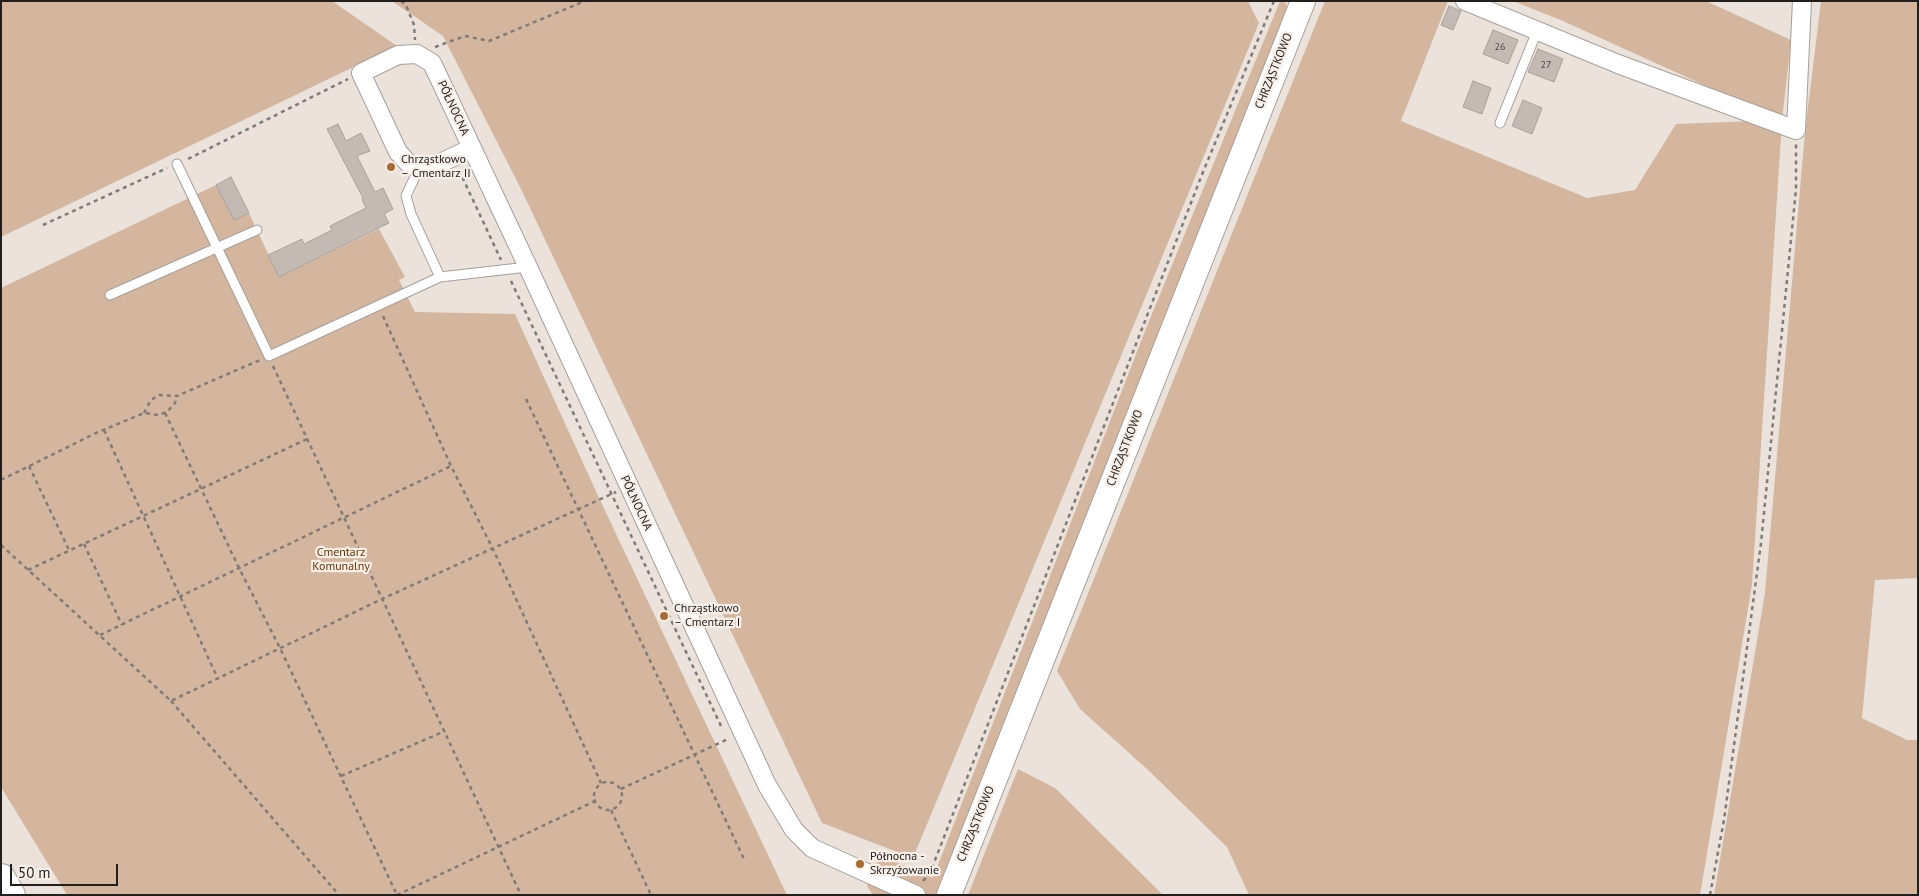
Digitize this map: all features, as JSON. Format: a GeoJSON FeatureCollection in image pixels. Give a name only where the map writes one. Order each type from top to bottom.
{"type":"FeatureCollection","features":[{"type":"Feature","properties":{"kind":"highway"},"geometry":{"type":"LineString","coordinates":[[1,878],[12,895]]}},
{"type":"Feature","properties":{"kind":"street","name":"CHRZĄSTKOWO"},"geometry":{"type":"LineString","coordinates":[[948,895],[1303,1]]}},
{"type":"Feature","properties":{"kind":"street"},"geometry":{"type":"LineString","coordinates":[[1465,1],[1618,64],[1796,130],[1802,1]]}},
{"type":"Feature","properties":{"kind":"street"},"geometry":{"type":"LineString","coordinates":[[416,54],[398,55],[361,73],[398,152],[408,163],[419,168],[432,167],[472,148]]}},
{"type":"Feature","properties":{"kind":"street","name":"PÓŁNOCNA"},"geometry":{"type":"LineString","coordinates":[[416,54],[432,63],[767,785],[794,830],[812,848],[894,891],[918,888]]}},
{"type":"Feature","properties":{"kind":"lane"},"geometry":{"type":"LineString","coordinates":[[1500,123],[1537,31]]}},
{"type":"Feature","properties":{"kind":"lane"},"geometry":{"type":"LineString","coordinates":[[177,164],[269,356],[440,277],[528,267]]}},
{"type":"Feature","properties":{"kind":"lane"},"geometry":{"type":"LineString","coordinates":[[419,168],[406,196],[411,214],[440,277]]}},
{"type":"Feature","properties":{"kind":"lane"},"geometry":{"type":"LineString","coordinates":[[110,295],[217,246],[257,230]]}},
{"type":"Feature","properties":{"kind":"path"},"geometry":{"type":"LineString","coordinates":[[401,1],[406,5],[414,25],[416,54],[465,36],[489,41],[585,1]]}},
{"type":"Feature","properties":{"kind":"path"},"geometry":{"type":"LineString","coordinates":[[918,888],[930,874],[1203,172],[1274,1]]}},
{"type":"Feature","properties":{"kind":"path"},"geometry":{"type":"LineString","coordinates":[[43,224],[177,164],[361,73]]}},
{"type":"Feature","properties":{"kind":"path"},"geometry":{"type":"LineString","coordinates":[[1710,895],[1724,820],[1762,543],[1796,189],[1796,130]]}},
{"type":"Feature","properties":{"kind":"path"},"geometry":{"type":"LineString","coordinates":[[378,305],[451,466],[493,549],[602,783]]}},
{"type":"Feature","properties":{"kind":"path"},"geometry":{"type":"LineString","coordinates":[[144,413],[151,400],[159,395],[177,396],[269,356],[521,895]]}},
{"type":"Feature","properties":{"kind":"path"},"geometry":{"type":"LineString","coordinates":[[1,480],[104,430],[144,413],[158,415],[165,413],[172,408],[177,396]]}},
{"type":"Feature","properties":{"kind":"path"},"geometry":{"type":"LineString","coordinates":[[526,399],[744,859]]}},
{"type":"Feature","properties":{"kind":"path"},"geometry":{"type":"LineString","coordinates":[[165,413],[239,568],[280,648],[397,895],[595,801]]}},
{"type":"Feature","properties":{"kind":"path"},"geometry":{"type":"LineString","coordinates":[[104,430],[218,679]]}},
{"type":"Feature","properties":{"kind":"path"},"geometry":{"type":"LineString","coordinates":[[28,570],[307,439]]}},
{"type":"Feature","properties":{"kind":"path"},"geometry":{"type":"LineString","coordinates":[[29,466],[69,550]]}},
{"type":"Feature","properties":{"kind":"path"},"geometry":{"type":"LineString","coordinates":[[100,635],[451,466]]}},
{"type":"Feature","properties":{"kind":"path"},"geometry":{"type":"LineString","coordinates":[[171,701],[382,599],[578,510],[628,485]]}},
{"type":"Feature","properties":{"kind":"path"},"geometry":{"type":"LineString","coordinates":[[84,544],[122,625]]}},
{"type":"Feature","properties":{"kind":"path"},"geometry":{"type":"LineString","coordinates":[[1,545],[171,701],[339,895]]}},
{"type":"Feature","properties":{"kind":"path"},"geometry":{"type":"LineString","coordinates":[[341,776],[444,731]]}},
{"type":"Feature","properties":{"kind":"path"},"geometry":{"type":"LineString","coordinates":[[621,789],[715,745]]}},
{"type":"Feature","properties":{"kind":"path"},"geometry":{"type":"LineString","coordinates":[[613,782],[621,789],[621,802],[611,810],[602,808],[595,801],[596,789],[602,783],[613,782]]}},
{"type":"Feature","properties":{"kind":"path"},"geometry":{"type":"LineString","coordinates":[[611,810],[651,895]]}},
{"type":"Feature","properties":{"kind":"green space"},"geometry":{"type":"Polygon","coordinates":[[[1,1],[332,1],[397,46],[1,237],[1,1]]]}},
{"type":"Feature","properties":{"kind":"green space"},"geometry":{"type":"Polygon","coordinates":[[[392,1],[1248,1],[1259,23],[913,858],[822,823],[520,187],[443,36],[392,1]]]}},
{"type":"Feature","properties":{"kind":"green space"},"geometry":{"type":"Polygon","coordinates":[[[1280,1],[1286,3],[1288,15],[947,876],[940,883],[957,895],[873,895],[867,886],[880,856],[932,878],[934,875],[1145,331],[1280,1]]]}},
{"type":"Feature","properties":{"kind":"green space"},"geometry":{"type":"Polygon","coordinates":[[[1325,1],[1448,1],[1401,121],[1587,198],[1635,190],[1676,124],[1781,120],[1563,21],[1513,1],[1706,1],[1791,40],[1782,121],[1752,585],[1700,895],[1249,895],[1227,847],[1147,769],[1080,709],[1057,671],[1325,1]]]}},
{"type":"Feature","properties":{"kind":"green space"},"geometry":{"type":"Polygon","coordinates":[[[1821,1],[1918,1],[1918,578],[1875,580],[1862,718],[1907,740],[1918,740],[1918,895],[1714,895],[1765,593],[1805,132],[1821,1]]]}},
{"type":"Feature","properties":{"kind":"green space","name":"Cmentarz Komunalny"},"geometry":{"type":"Polygon","coordinates":[[[216,185],[234,220],[249,213],[279,277],[379,229],[405,277],[399,280],[415,312],[515,314],[600,500],[787,895],[67,895],[1,787],[1,288],[216,185]]]}},
{"type":"Feature","properties":{"kind":"green space"},"geometry":{"type":"Polygon","coordinates":[[[1018,769],[1055,788],[1163,895],[968,895],[1018,769]]]}},
{"type":"Feature","properties":{"kind":"building"},"geometry":{"type":"Polygon","coordinates":[[[1449,6],[1461,11],[1453,30],[1441,25],[1449,6]]]}},
{"type":"Feature","properties":{"kind":"building"},"geometry":{"type":"Polygon","coordinates":[[[1493,30],[1518,40],[1508,64],[1483,54],[1493,30]]]}},
{"type":"Feature","properties":{"kind":"building"},"geometry":{"type":"Polygon","coordinates":[[[1538,49],[1563,59],[1554,82],[1528,72],[1538,49]]]}},
{"type":"Feature","properties":{"kind":"building"},"geometry":{"type":"Polygon","coordinates":[[[1473,81],[1491,88],[1482,114],[1463,107],[1473,81]]]}},
{"type":"Feature","properties":{"kind":"building"},"geometry":{"type":"Polygon","coordinates":[[[1523,100],[1542,108],[1532,134],[1512,126],[1523,100]]]}},
{"type":"Feature","properties":{"kind":"building"},"geometry":{"type":"Polygon","coordinates":[[[338,124],[346,141],[361,133],[370,151],[357,156],[375,192],[383,188],[393,209],[384,214],[389,223],[279,277],[268,255],[302,239],[304,244],[332,230],[330,226],[366,208],[363,198],[327,129],[338,124]]]}},
{"type":"Feature","properties":{"kind":"building"},"geometry":{"type":"Polygon","coordinates":[[[231,177],[249,213],[234,220],[216,185],[231,177]]]}},
{"type":"Feature","properties":{"kind":"place","name":"Chrząstkowo – Cmentarz II"},"geometry":{"type":"Point","coordinates":[391,167]}},
{"type":"Feature","properties":{"kind":"place","name":"Chrząstkowo – Cmentarz I"},"geometry":{"type":"Point","coordinates":[664,616]}},
{"type":"Feature","properties":{"kind":"place","name":"Północna - Skrzyżowanie"},"geometry":{"type":"Point","coordinates":[860,864]}}]}
